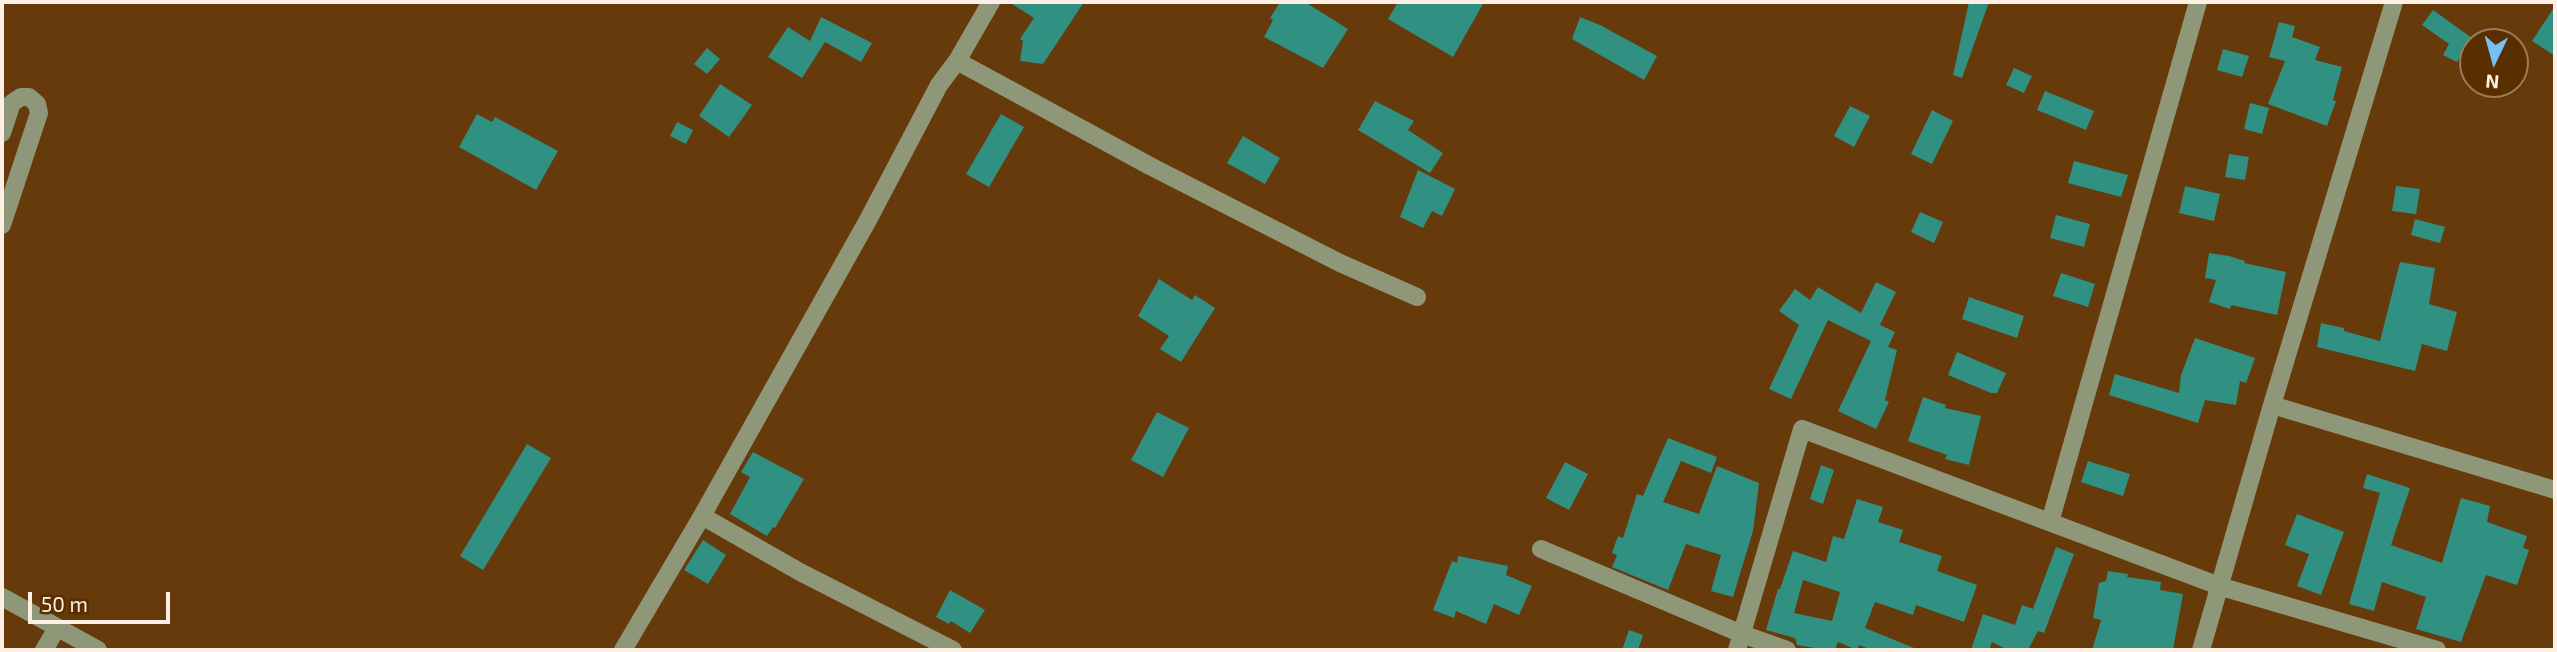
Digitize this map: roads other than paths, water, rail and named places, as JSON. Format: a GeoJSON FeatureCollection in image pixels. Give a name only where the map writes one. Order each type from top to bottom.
{"type":"FeatureCollection","features":[{"type":"Feature","properties":{"kind":"street"},"geometry":{"type":"LineString","coordinates":[[623,650],[702,516],[868,220],[939,85],[957,61],[991,2]]}},
{"type":"Feature","properties":{"kind":"street"},"geometry":{"type":"LineString","coordinates":[[2050,522],[2198,2]]}},
{"type":"Feature","properties":{"kind":"street"},"geometry":{"type":"LineString","coordinates":[[2202,650],[2272,405],[2394,2]]}},
{"type":"Feature","properties":{"kind":"street"},"geometry":{"type":"LineString","coordinates":[[957,61],[1185,184],[1339,263],[1417,297]]}},
{"type":"Feature","properties":{"kind":"street"},"geometry":{"type":"LineString","coordinates":[[2,133],[12,103],[22,97],[29,97],[37,104],[39,113],[2,225]]}},
{"type":"Feature","properties":{"kind":"street"},"geometry":{"type":"LineString","coordinates":[[2272,405],[2555,490]]}},
{"type":"Feature","properties":{"kind":"street"},"geometry":{"type":"LineString","coordinates":[[1740,642],[1802,429],[2221,587],[2437,650]]}},
{"type":"Feature","properties":{"kind":"street"},"geometry":{"type":"LineString","coordinates":[[702,516],[800,572],[953,650]]}},
{"type":"Feature","properties":{"kind":"street"},"geometry":{"type":"LineString","coordinates":[[1541,549],[1740,642],[1787,650]]}},
{"type":"Feature","properties":{"kind":"street"},"geometry":{"type":"LineString","coordinates":[[2,597],[98,650]]}},
{"type":"Feature","properties":{"kind":"street"},"geometry":{"type":"LineString","coordinates":[[44,650],[57,628]]}}]}
